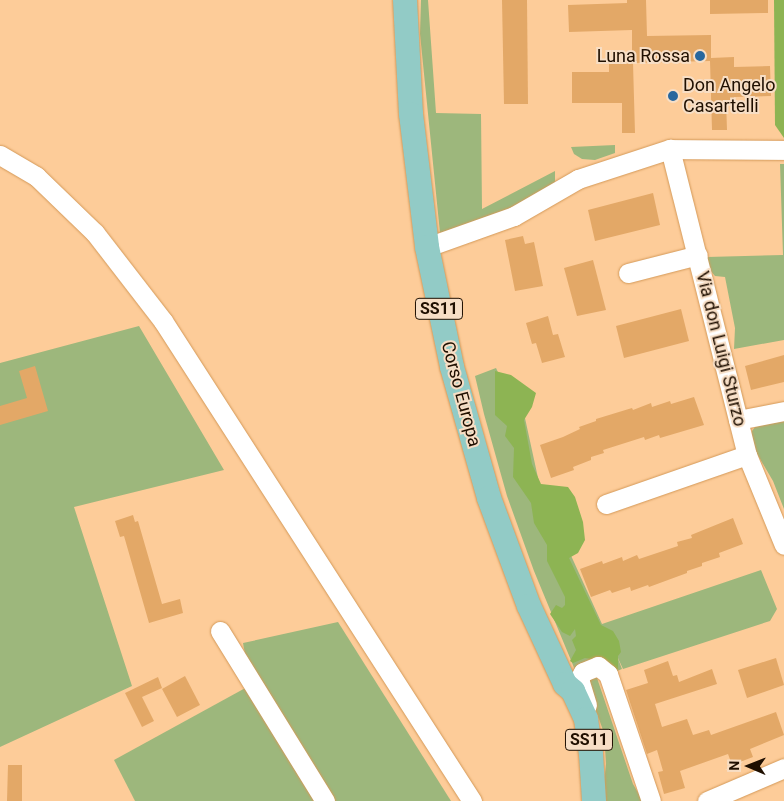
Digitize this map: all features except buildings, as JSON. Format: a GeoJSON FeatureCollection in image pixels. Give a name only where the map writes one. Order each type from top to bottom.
{"type":"FeatureCollection","features":[{"type":"Feature","properties":{"kind":"main road","name":"Corso Europa"},"geometry":{"type":"LineString","coordinates":[[405,0],[411,114],[427,247],[452,368],[489,498],[529,606],[566,684],[573,691],[586,719],[594,792]]}},
{"type":"Feature","properties":{"kind":"main road","name":"Corso Europa"},"geometry":{"type":"LineString","coordinates":[[566,684],[563,696],[573,731],[578,801]]}},
{"type":"Feature","properties":{"kind":"street"},"geometry":{"type":"LineString","coordinates":[[427,247],[514,216],[578,179],[670,149],[784,150]]}},
{"type":"Feature","properties":{"kind":"street","name":"Via don Luigi Sturzo"},"geometry":{"type":"LineString","coordinates":[[670,149],[747,455],[784,545]]}},
{"type":"Feature","properties":{"kind":"street"},"geometry":{"type":"LineString","coordinates":[[0,155],[36,176],[95,233],[163,321],[472,801]]}},
{"type":"Feature","properties":{"kind":"street"},"geometry":{"type":"LineString","coordinates":[[628,273],[698,255]]}},
{"type":"Feature","properties":{"kind":"street"},"geometry":{"type":"LineString","coordinates":[[738,420],[784,411]]}},
{"type":"Feature","properties":{"kind":"street"},"geometry":{"type":"LineString","coordinates":[[606,504],[747,455]]}},
{"type":"Feature","properties":{"kind":"street"},"geometry":{"type":"LineString","coordinates":[[220,631],[325,801]]}},
{"type":"Feature","properties":{"kind":"street"},"geometry":{"type":"LineString","coordinates":[[594,792],[599,774],[598,738],[579,679],[583,672],[598,666],[608,674],[651,801]]}},
{"type":"Feature","properties":{"kind":"street"},"geometry":{"type":"LineString","coordinates":[[707,801],[784,768]]}},
{"type":"Feature","properties":{"kind":"green space"},"geometry":{"type":"Polygon","coordinates":[[[421,0],[428,0],[436,113],[481,114],[482,209],[555,171],[555,186],[518,208],[440,233],[420,34],[421,0]]]}},
{"type":"Feature","properties":{"kind":"green space"},"geometry":{"type":"Polygon","coordinates":[[[774,0],[784,0],[784,138],[775,125],[774,0]]]}},
{"type":"Feature","properties":{"kind":"green space"},"geometry":{"type":"Polygon","coordinates":[[[615,145],[615,153],[595,160],[582,159],[574,154],[571,147],[615,145]]]}},
{"type":"Feature","properties":{"kind":"green space"},"geometry":{"type":"Polygon","coordinates":[[[780,164],[784,164],[784,340],[734,349],[735,328],[725,277],[715,276],[709,269],[707,257],[783,255],[780,164]]]}},
{"type":"Feature","properties":{"kind":"green space"},"geometry":{"type":"Polygon","coordinates":[[[139,326],[224,470],[74,507],[132,686],[0,747],[0,363],[139,326]]]}},
{"type":"Feature","properties":{"kind":"green space"},"geometry":{"type":"Polygon","coordinates":[[[496,368],[505,387],[518,386],[540,487],[602,624],[761,570],[777,609],[770,621],[623,669],[617,656],[622,669],[612,673],[575,670],[534,571],[507,496],[484,414],[475,376],[496,368]]]}},
{"type":"Feature","properties":{"kind":"green space"},"geometry":{"type":"Polygon","coordinates":[[[495,371],[511,375],[536,393],[532,407],[524,420],[532,464],[541,484],[568,487],[575,497],[583,522],[585,540],[578,553],[569,558],[601,625],[613,631],[619,641],[621,652],[618,656],[618,669],[614,672],[591,659],[585,658],[573,663],[570,661],[576,650],[572,640],[576,636],[575,629],[570,636],[562,632],[550,614],[556,605],[562,608],[565,605],[565,597],[547,561],[547,545],[534,523],[531,503],[513,477],[514,448],[505,436],[507,426],[495,415],[495,371]]]}},
{"type":"Feature","properties":{"kind":"green space"},"geometry":{"type":"Polygon","coordinates":[[[784,420],[784,509],[773,481],[753,447],[751,438],[755,427],[784,420]]]}},
{"type":"Feature","properties":{"kind":"green space"},"geometry":{"type":"Polygon","coordinates":[[[338,622],[451,801],[331,801],[246,660],[243,643],[338,622]]]}},
{"type":"Feature","properties":{"kind":"green space"},"geometry":{"type":"Polygon","coordinates":[[[596,675],[633,784],[643,801],[602,801],[606,764],[604,733],[586,683],[586,679],[596,675]]]}},
{"type":"Feature","properties":{"kind":"green space"},"geometry":{"type":"Polygon","coordinates":[[[249,686],[315,801],[135,801],[114,760],[249,686]]]}},
{"type":"Feature","properties":{"kind":"place","name":"Luna Rossa"},"geometry":{"type":"Point","coordinates":[700,56]}},
{"type":"Feature","properties":{"kind":"place","name":"Don Angelo Casartelli"},"geometry":{"type":"Point","coordinates":[673,96]}}]}
